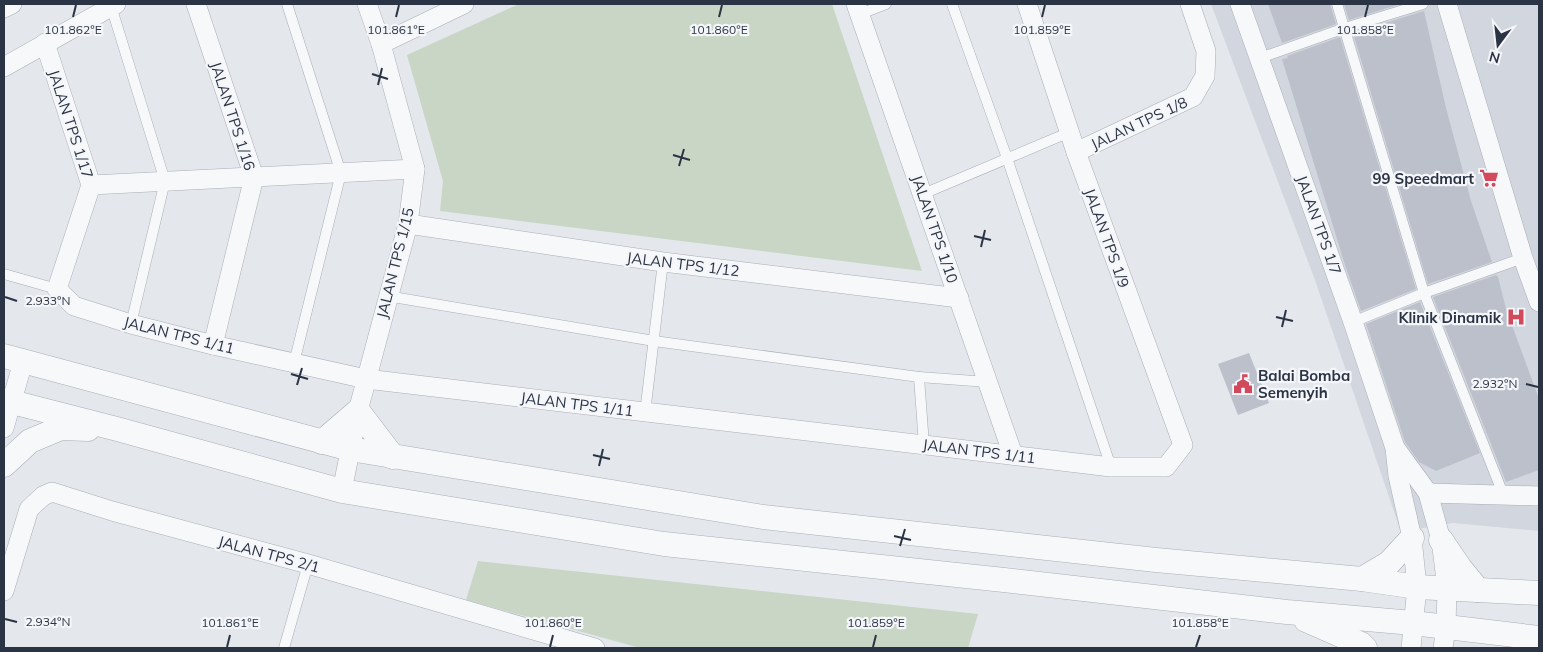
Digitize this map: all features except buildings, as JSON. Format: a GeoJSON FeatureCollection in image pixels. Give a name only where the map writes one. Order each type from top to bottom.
{"type":"FeatureCollection","features":[{"type":"Feature","properties":{"kind":"street"},"geometry":{"type":"LineString","coordinates":[[4,8],[12,4]]}},
{"type":"Feature","properties":{"kind":"street","name":"JALAN TPS 1/16"},"geometry":{"type":"LineString","coordinates":[[196,4],[254,177],[213,345]]}},
{"type":"Feature","properties":{"kind":"street","name":"JALAN TPS 1/15"},"geometry":{"type":"LineString","coordinates":[[342,490],[358,411],[387,296],[408,224],[415,169],[381,44],[367,4]]}},
{"type":"Feature","properties":{"kind":"street"},"geometry":{"type":"LineString","coordinates":[[381,44],[464,4]]}},
{"type":"Feature","properties":{"kind":"street","name":"JALAN TPS 1/9"},"geometry":{"type":"LineString","coordinates":[[1027,4],[1076,152],[1183,445],[1166,467]]}},
{"type":"Feature","properties":{"kind":"street","name":"JALAN TPS 1/8"},"geometry":{"type":"LineString","coordinates":[[1076,152],[1193,97],[1205,76],[1206,51],[1190,4]]}},
{"type":"Feature","properties":{"kind":"street","name":"JALAN TPS 1/7"},"geometry":{"type":"LineString","coordinates":[[1240,4],[1353,322],[1395,448],[1399,483],[1412,538],[1417,587],[1411,648]]}},
{"type":"Feature","properties":{"kind":"street"},"geometry":{"type":"LineString","coordinates":[[1447,4],[1523,258],[1539,302]]}},
{"type":"Feature","properties":{"kind":"street"},"geometry":{"type":"LineString","coordinates":[[4,67],[114,5]]}},
{"type":"Feature","properties":{"kind":"street","name":"JALAN TPS 1/10"},"geometry":{"type":"LineString","coordinates":[[858,9],[1014,455]]}},
{"type":"Feature","properties":{"kind":"street","name":"JALAN TPS 1/17"},"geometry":{"type":"LineString","coordinates":[[45,43],[91,185],[57,290]]}},
{"type":"Feature","properties":{"kind":"street"},"geometry":{"type":"LineString","coordinates":[[91,185],[415,169]]}},
{"type":"Feature","properties":{"kind":"street","name":"JALAN TPS 1/12"},"geometry":{"type":"LineString","coordinates":[[408,224],[663,262],[959,298]]}},
{"type":"Feature","properties":{"kind":"street","name":"JALAN TPS 1/11"},"geometry":{"type":"LineString","coordinates":[[57,290],[74,306],[130,324],[213,345],[366,379],[1111,467],[1166,467]]}},
{"type":"Feature","properties":{"kind":"street"},"geometry":{"type":"LineString","coordinates":[[4,428],[13,359],[350,449],[763,517],[1156,560],[1362,579],[1417,587],[1539,593]]}},
{"type":"Feature","properties":{"kind":"street"},"geometry":{"type":"LineString","coordinates":[[7,401],[342,490],[664,544],[1287,612],[1413,623],[1444,638],[1539,638]]}},
{"type":"Feature","properties":{"kind":"street"},"geometry":{"type":"LineString","coordinates":[[322,442],[358,411],[393,457]]}},
{"type":"Feature","properties":{"kind":"street"},"geometry":{"type":"LineString","coordinates":[[4,465],[30,441],[61,428],[117,429]]}},
{"type":"Feature","properties":{"kind":"street","name":"JALAN TPS 1/7"},"geometry":{"type":"LineString","coordinates":[[1395,448],[1428,493],[1441,540],[1447,588],[1444,638]]}},
{"type":"Feature","properties":{"kind":"street","name":"JALAN TPS 2/1"},"geometry":{"type":"LineString","coordinates":[[4,591],[29,509],[42,496],[52,492],[112,511],[308,564],[595,648]]}},
{"type":"Feature","properties":{"kind":"street"},"geometry":{"type":"LineString","coordinates":[[1428,493],[1539,496]]}},
{"type":"Feature","properties":{"kind":"street"},"geometry":{"type":"LineString","coordinates":[[1362,579],[1389,563],[1412,538]]}},
{"type":"Feature","properties":{"kind":"street"},"geometry":{"type":"LineString","coordinates":[[1441,540],[1478,590]]}},
{"type":"Feature","properties":{"kind":"street"},"geometry":{"type":"LineString","coordinates":[[1287,612],[1360,644],[1365,648]]}},
{"type":"Feature","properties":{"kind":"lane"},"geometry":{"type":"LineString","coordinates":[[287,4],[341,173],[294,363]]}},
{"type":"Feature","properties":{"kind":"lane"},"geometry":{"type":"LineString","coordinates":[[858,9],[886,4]]}},
{"type":"Feature","properties":{"kind":"lane"},"geometry":{"type":"LineString","coordinates":[[952,4],[1007,158],[1111,467]]}},
{"type":"Feature","properties":{"kind":"lane"},"geometry":{"type":"LineString","coordinates":[[1337,4],[1424,293],[1503,494]]}},
{"type":"Feature","properties":{"kind":"lane"},"geometry":{"type":"LineString","coordinates":[[1260,58],[1345,28],[1423,4]]}},
{"type":"Feature","properties":{"kind":"lane"},"geometry":{"type":"LineString","coordinates":[[114,5],[165,181],[130,324]]}},
{"type":"Feature","properties":{"kind":"lane"},"geometry":{"type":"LineString","coordinates":[[923,194],[1070,132]]}},
{"type":"Feature","properties":{"kind":"lane"},"geometry":{"type":"LineString","coordinates":[[1353,322],[1424,293],[1523,258]]}},
{"type":"Feature","properties":{"kind":"lane"},"geometry":{"type":"LineString","coordinates":[[645,413],[663,262]]}},
{"type":"Feature","properties":{"kind":"lane","name":"JALAN TPS 1/11"},"geometry":{"type":"LineString","coordinates":[[4,274],[57,290]]}},
{"type":"Feature","properties":{"kind":"lane"},"geometry":{"type":"LineString","coordinates":[[387,296],[654,340],[919,377],[988,382]]}},
{"type":"Feature","properties":{"kind":"lane"},"geometry":{"type":"LineString","coordinates":[[919,377],[924,445]]}},
{"type":"Feature","properties":{"kind":"lane"},"geometry":{"type":"LineString","coordinates":[[284,648],[308,564]]}},
{"type":"Feature","properties":{"kind":"shaded area"},"geometry":{"type":"Polygon","coordinates":[[[1211,4],[1539,4],[1539,531],[1453,523],[1401,532],[1315,280],[1211,4]]]}},
{"type":"Feature","properties":{"kind":"green space"},"geometry":{"type":"Polygon","coordinates":[[[519,4],[832,4],[922,271],[440,211],[443,181],[407,55],[519,4]]]}},
{"type":"Feature","properties":{"kind":"green space"},"geometry":{"type":"Polygon","coordinates":[[[478,561],[978,614],[968,648],[640,648],[466,600],[478,561]]]}},
{"type":"Feature","properties":{"kind":"place","name":"99 Speedmart"},"geometry":{"type":"Point","coordinates":[1489,178]}},
{"type":"Feature","properties":{"kind":"place","name":"Klinik Dinamik"},"geometry":{"type":"Point","coordinates":[1516,317]}},
{"type":"Feature","properties":{"kind":"place","name":"Balai Bomba Semenyih"},"geometry":{"type":"Point","coordinates":[1243,384]}}]}
